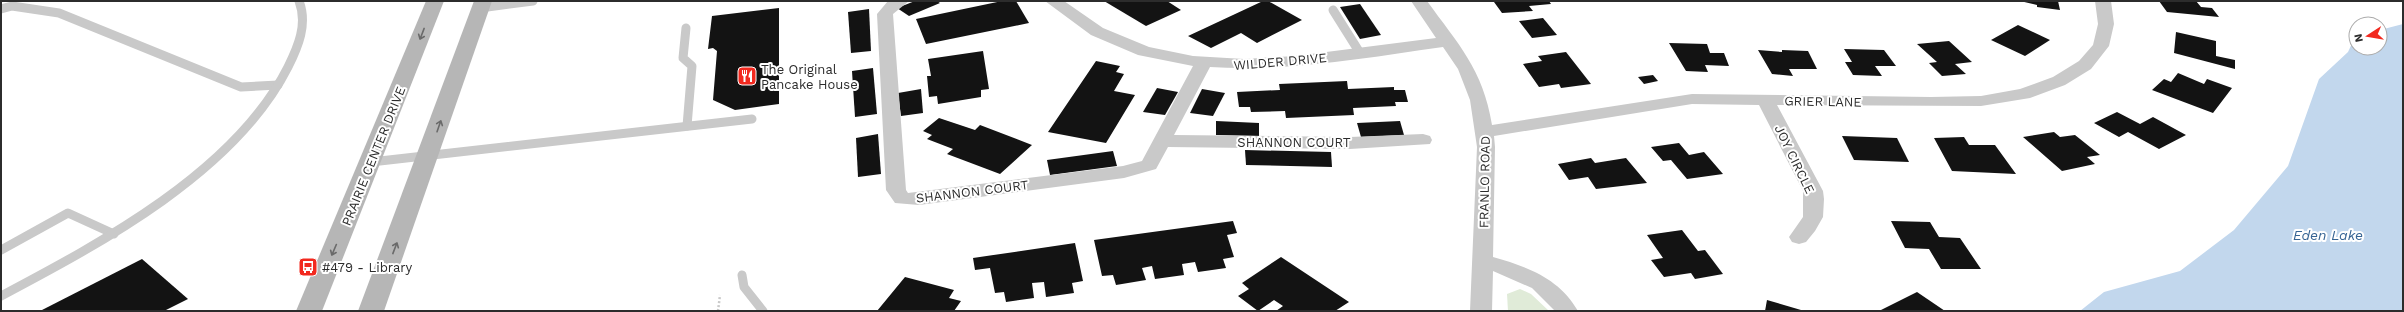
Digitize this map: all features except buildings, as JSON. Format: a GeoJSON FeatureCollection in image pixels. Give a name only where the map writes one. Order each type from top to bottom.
{"type":"FeatureCollection","features":[{"type":"Feature","properties":{"kind":"main road","name":"PRAIRIE CENTER DRIVE"},"geometry":{"type":"LineString","coordinates":[[309,311],[371,162],[435,1]]}},
{"type":"Feature","properties":{"kind":"main road"},"geometry":{"type":"LineString","coordinates":[[371,311],[429,155],[482,4]]}},
{"type":"Feature","properties":{"kind":"street","name":"SHANNON COURT"},"geometry":{"type":"LineString","coordinates":[[901,1],[891,6],[885,14],[896,190],[902,199],[919,199],[1124,172],[1149,165],[1164,141],[1203,64]]}},
{"type":"Feature","properties":{"kind":"street","name":"WILDER DRIVE"},"geometry":{"type":"LineString","coordinates":[[1053,1],[1107,37],[1166,57],[1203,64],[1235,66],[1267,64],[1449,41]]}},
{"type":"Feature","properties":{"kind":"street","name":"FRANLO ROAD"},"geometry":{"type":"LineString","coordinates":[[1419,1],[1449,41],[1467,69],[1479,100],[1485,132],[1481,311]]}},
{"type":"Feature","properties":{"kind":"street","name":"GRIER LANE"},"geometry":{"type":"LineString","coordinates":[[1485,132],[1692,99],[1931,102],[1980,101],[2024,94],[2059,81],[2085,65],[2100,46],[2106,24],[2103,1]]}},
{"type":"Feature","properties":{"kind":"street","name":"JOY CIRCLE"},"geometry":{"type":"LineString","coordinates":[[1766,101],[1813,191],[1815,208],[1811,224],[1799,237]]}},
{"type":"Feature","properties":{"kind":"street","name":"SHANNON COURT"},"geometry":{"type":"LineString","coordinates":[[1164,141],[1350,143],[1424,140]]}},
{"type":"Feature","properties":{"kind":"street"},"geometry":{"type":"LineString","coordinates":[[1482,261],[1514,270],[1546,286],[1556,295],[1566,311]]}},
{"type":"Feature","properties":{"kind":"lane"},"geometry":{"type":"LineString","coordinates":[[1,296],[114,234],[140,217],[214,158],[255,117],[283,79],[299,42],[302,26],[299,1]]}},
{"type":"Feature","properties":{"kind":"lane"},"geometry":{"type":"LineString","coordinates":[[482,4],[533,1]]}},
{"type":"Feature","properties":{"kind":"lane"},"geometry":{"type":"LineString","coordinates":[[1,9],[12,6],[59,13],[241,87],[278,85]]}},
{"type":"Feature","properties":{"kind":"lane"},"geometry":{"type":"LineString","coordinates":[[1333,10],[1360,53]]}},
{"type":"Feature","properties":{"kind":"lane"},"geometry":{"type":"LineString","coordinates":[[686,28],[683,58],[692,66],[687,126]]}},
{"type":"Feature","properties":{"kind":"lane"},"geometry":{"type":"LineString","coordinates":[[371,162],[752,119]]}},
{"type":"Feature","properties":{"kind":"lane"},"geometry":{"type":"LineString","coordinates":[[1,250],[68,213],[114,234]]}},
{"type":"Feature","properties":{"kind":"lane"},"geometry":{"type":"LineString","coordinates":[[742,275],[744,287],[762,311]]}},
{"type":"Feature","properties":{"kind":"path"},"geometry":{"type":"LineString","coordinates":[[718,311],[720,295]]}},
{"type":"Feature","properties":{"kind":"green space"},"geometry":{"type":"Polygon","coordinates":[[[1520,289],[1531,294],[1549,311],[1508,311],[1507,294],[1520,289]]]}},
{"type":"Feature","properties":{"kind":"water","name":"Eden Lake"},"geometry":{"type":"Polygon","coordinates":[[[2403,24],[2403,311],[2080,311],[2104,292],[2180,271],[2234,230],[2288,166],[2319,79],[2348,52],[2348,56],[2388,56],[2388,28],[2403,24]]]}},
{"type":"Feature","properties":{"kind":"place","name":"The Original Pancake House"},"geometry":{"type":"Point","coordinates":[747,76]}},
{"type":"Feature","properties":{"kind":"place","name":"#479 - Library"},"geometry":{"type":"Point","coordinates":[308,267]}}]}
